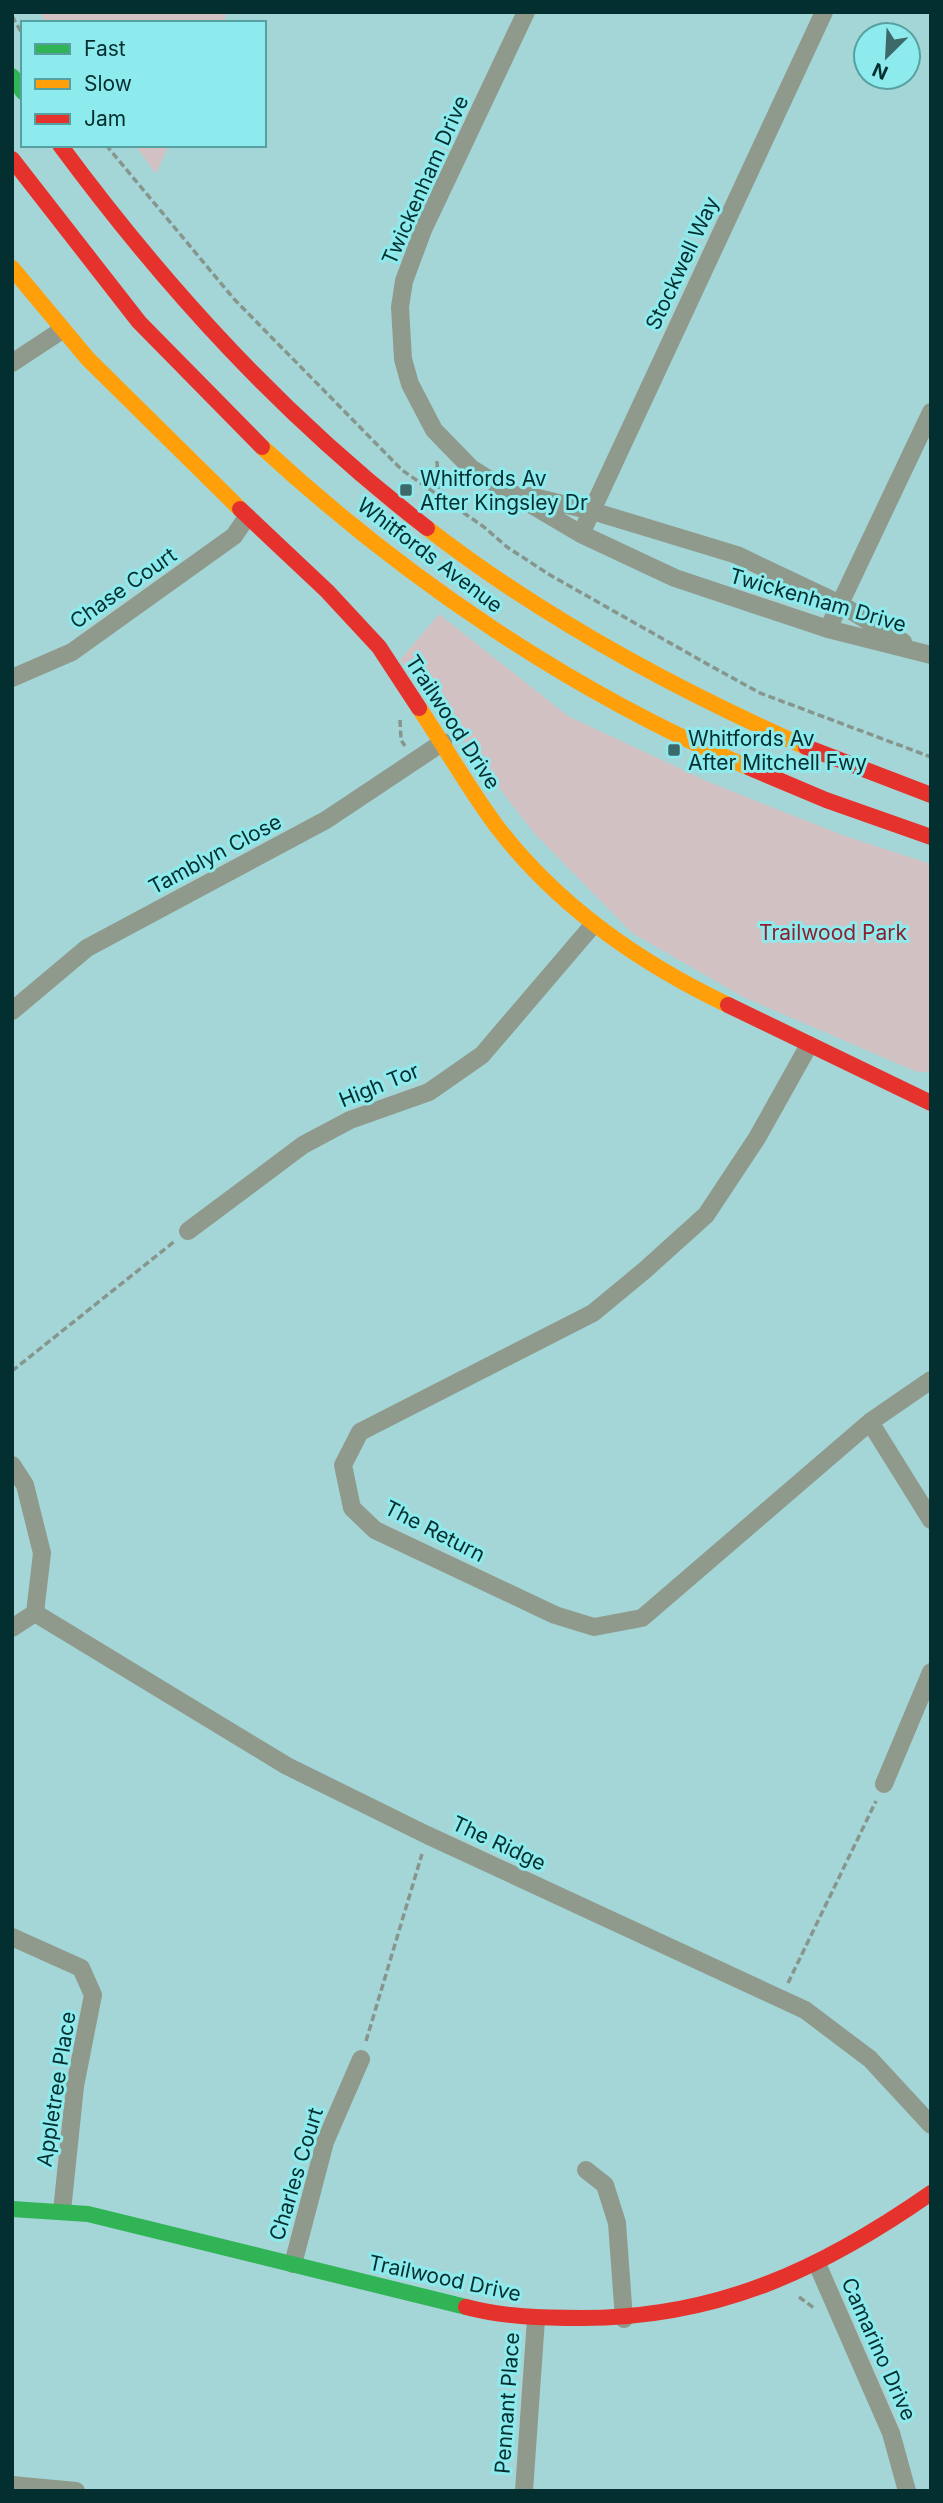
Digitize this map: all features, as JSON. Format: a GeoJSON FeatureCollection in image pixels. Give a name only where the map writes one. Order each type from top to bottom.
{"type":"FeatureCollection","features":[{"type":"Feature","properties":{"kind":"main road","name":"Whitfords Avenue"},"geometry":{"type":"LineString","coordinates":[[61,147],[119,225],[214,336],[317,435],[431,530],[589,638],[706,702],[820,754],[931,795]]}},
{"type":"Feature","properties":{"kind":"main road","name":"Whitfords Avenue"},"geometry":{"type":"LineString","coordinates":[[12,159],[99,275],[183,370],[298,480],[429,584],[553,667],[701,746],[828,803],[931,838]]}},
{"type":"Feature","properties":{"kind":"main road","name":"Trailwood Drive"},"geometry":{"type":"LineString","coordinates":[[12,268],[62,330],[147,420],[363,629],[412,693],[499,829],[593,925],[681,983],[931,1103]]}},
{"type":"Feature","properties":{"kind":"main road","name":"Trailwood Drive"},"geometry":{"type":"LineString","coordinates":[[12,2209],[88,2214],[442,2303],[536,2319],[624,2319],[711,2305],[760,2290],[818,2266],[856,2245],[931,2193]]}},
{"type":"Feature","properties":{"kind":"street","name":"Twickenham Drive"},"geometry":{"type":"LineString","coordinates":[[526,12],[423,230],[404,281],[400,307],[403,359],[415,396],[434,430],[471,468],[517,493],[581,534],[713,593],[828,629],[926,654]]}},
{"type":"Feature","properties":{"kind":"street","name":"Stockwell Way"},"geometry":{"type":"LineString","coordinates":[[581,534],[824,12]]}},
{"type":"Feature","properties":{"kind":"street"},"geometry":{"type":"LineString","coordinates":[[12,363],[62,330]]}},
{"type":"Feature","properties":{"kind":"street"},"geometry":{"type":"LineString","coordinates":[[828,629],[931,412]]}},
{"type":"Feature","properties":{"kind":"street","name":"Twickenham Drive"},"geometry":{"type":"LineString","coordinates":[[517,493],[592,511],[737,555],[840,604],[926,654]]}},
{"type":"Feature","properties":{"kind":"street","name":"Chase Court"},"geometry":{"type":"LineString","coordinates":[[12,678],[72,652],[234,536],[247,517]]}},
{"type":"Feature","properties":{"kind":"street","name":"Tamblyn Close"},"geometry":{"type":"LineString","coordinates":[[12,1011],[87,948],[326,820],[443,742]]}},
{"type":"Feature","properties":{"kind":"street","name":"High Tor"},"geometry":{"type":"LineString","coordinates":[[188,1231],[303,1145],[351,1120],[429,1092],[482,1055],[593,925]]}},
{"type":"Feature","properties":{"kind":"street","name":"The Return"},"geometry":{"type":"LineString","coordinates":[[809,1045],[757,1138],[706,1215],[645,1270],[593,1313],[360,1432],[343,1465],[352,1508],[375,1530],[555,1615],[594,1627],[642,1618],[870,1422],[931,1380]]}},
{"type":"Feature","properties":{"kind":"street"},"geometry":{"type":"LineString","coordinates":[[870,1422],[931,1520]]}},
{"type":"Feature","properties":{"kind":"street"},"geometry":{"type":"LineString","coordinates":[[12,1465],[25,1485],[42,1553],[35,1613],[12,1628]]}},
{"type":"Feature","properties":{"kind":"street","name":"The Ridge"},"geometry":{"type":"LineString","coordinates":[[35,1613],[287,1766],[427,1835],[781,1998],[850,2040],[931,2125]]}},
{"type":"Feature","properties":{"kind":"street"},"geometry":{"type":"LineString","coordinates":[[884,1784],[931,1672]]}},
{"type":"Feature","properties":{"kind":"street","name":"Appletree Place"},"geometry":{"type":"LineString","coordinates":[[12,1937],[81,1968],[93,1995],[75,2086],[62,2211]]}},
{"type":"Feature","properties":{"kind":"street","name":"Charles Court"},"geometry":{"type":"LineString","coordinates":[[293,2264],[326,2142],[361,2059]]}},
{"type":"Feature","properties":{"kind":"street"},"geometry":{"type":"LineString","coordinates":[[586,2170],[605,2185],[617,2223],[624,2319]]}},
{"type":"Feature","properties":{"kind":"street","name":"Camarino Drive"},"geometry":{"type":"LineString","coordinates":[[818,2266],[891,2433],[906,2491]]}},
{"type":"Feature","properties":{"kind":"street","name":"Pennant Place"},"geometry":{"type":"LineString","coordinates":[[524,2491],[536,2319]]}},
{"type":"Feature","properties":{"kind":"street"},"geometry":{"type":"LineString","coordinates":[[12,2485],[76,2491]]}},
{"type":"Feature","properties":{"kind":"path"},"geometry":{"type":"LineString","coordinates":[[12,16],[21,32]]}},
{"type":"Feature","properties":{"kind":"path"},"geometry":{"type":"LineString","coordinates":[[434,430],[439,498]]}},
{"type":"Feature","properties":{"kind":"path"},"geometry":{"type":"LineString","coordinates":[[397,710],[401,740],[416,761]]}},
{"type":"Feature","properties":{"kind":"path"},"geometry":{"type":"LineString","coordinates":[[868,734],[931,757]]}},
{"type":"Feature","properties":{"kind":"path"},"geometry":{"type":"LineString","coordinates":[[12,1371],[188,1231]]}},
{"type":"Feature","properties":{"kind":"path"},"geometry":{"type":"LineString","coordinates":[[781,1998],[884,1784]]}},
{"type":"Feature","properties":{"kind":"path"},"geometry":{"type":"LineString","coordinates":[[361,2059],[427,1835]]}},
{"type":"Feature","properties":{"kind":"green space"},"geometry":{"type":"Polygon","coordinates":[[[39,12],[227,12],[225,21],[46,21],[39,12]]]}},
{"type":"Feature","properties":{"kind":"green space"},"geometry":{"type":"Polygon","coordinates":[[[136,147],[168,147],[156,174],[136,147]]]}},
{"type":"Feature","properties":{"kind":"green space","name":"Trailwood Park"},"geometry":{"type":"Polygon","coordinates":[[[439,614],[568,716],[711,783],[845,836],[931,864],[931,1072],[917,1072],[743,997],[632,933],[534,833],[400,660],[439,614]]]}},
{"type":"Feature","properties":{"kind":"traffic: fast"},"geometry":{"type":"LineString","coordinates":[[12,76],[21,89]]}},
{"type":"Feature","properties":{"kind":"traffic: fast"},"geometry":{"type":"LineString","coordinates":[[12,2209],[88,2214],[466,2307]]}},
{"type":"Feature","properties":{"kind":"traffic: slow"},"geometry":{"type":"LineString","coordinates":[[12,268],[88,359],[240,509]]}},
{"type":"Feature","properties":{"kind":"traffic: slow"},"geometry":{"type":"LineString","coordinates":[[262,447],[373,542],[492,628],[554,668],[618,704],[683,738],[750,768]]}},
{"type":"Feature","properties":{"kind":"traffic: slow"},"geometry":{"type":"LineString","coordinates":[[427,528],[516,592],[610,649],[707,701],[806,747]]}},
{"type":"Feature","properties":{"kind":"traffic: slow"},"geometry":{"type":"LineString","coordinates":[[419,708],[498,828],[547,883],[602,930],[632,951],[663,971],[728,1005]]}},
{"type":"Feature","properties":{"kind":"traffic: jam"},"geometry":{"type":"LineString","coordinates":[[62,147],[143,251],[230,349],[324,441],[427,528]]}},
{"type":"Feature","properties":{"kind":"traffic: jam"},"geometry":{"type":"LineString","coordinates":[[12,159],[139,322],[262,447]]}},
{"type":"Feature","properties":{"kind":"traffic: jam"},"geometry":{"type":"LineString","coordinates":[[240,509],[327,591],[379,647],[419,708]]}},
{"type":"Feature","properties":{"kind":"traffic: jam"},"geometry":{"type":"LineString","coordinates":[[806,747],[931,795]]}},
{"type":"Feature","properties":{"kind":"traffic: jam"},"geometry":{"type":"LineString","coordinates":[[750,768],[826,800],[931,837]]}},
{"type":"Feature","properties":{"kind":"traffic: jam"},"geometry":{"type":"LineString","coordinates":[[728,1005],[931,1103]]}},
{"type":"Feature","properties":{"kind":"traffic: jam"},"geometry":{"type":"LineString","coordinates":[[466,2307],[509,2315],[582,2318],[632,2316],[679,2309],[767,2284],[809,2266],[850,2245],[931,2193]]}},
{"type":"Feature","properties":{"kind":"place","name":"Whitfords Av After Kingsley Dr"},"geometry":{"type":"Point","coordinates":[406,490]}},
{"type":"Feature","properties":{"kind":"place","name":"Whitfords Av After Mitchell Fwy"},"geometry":{"type":"Point","coordinates":[674,750]}}]}
